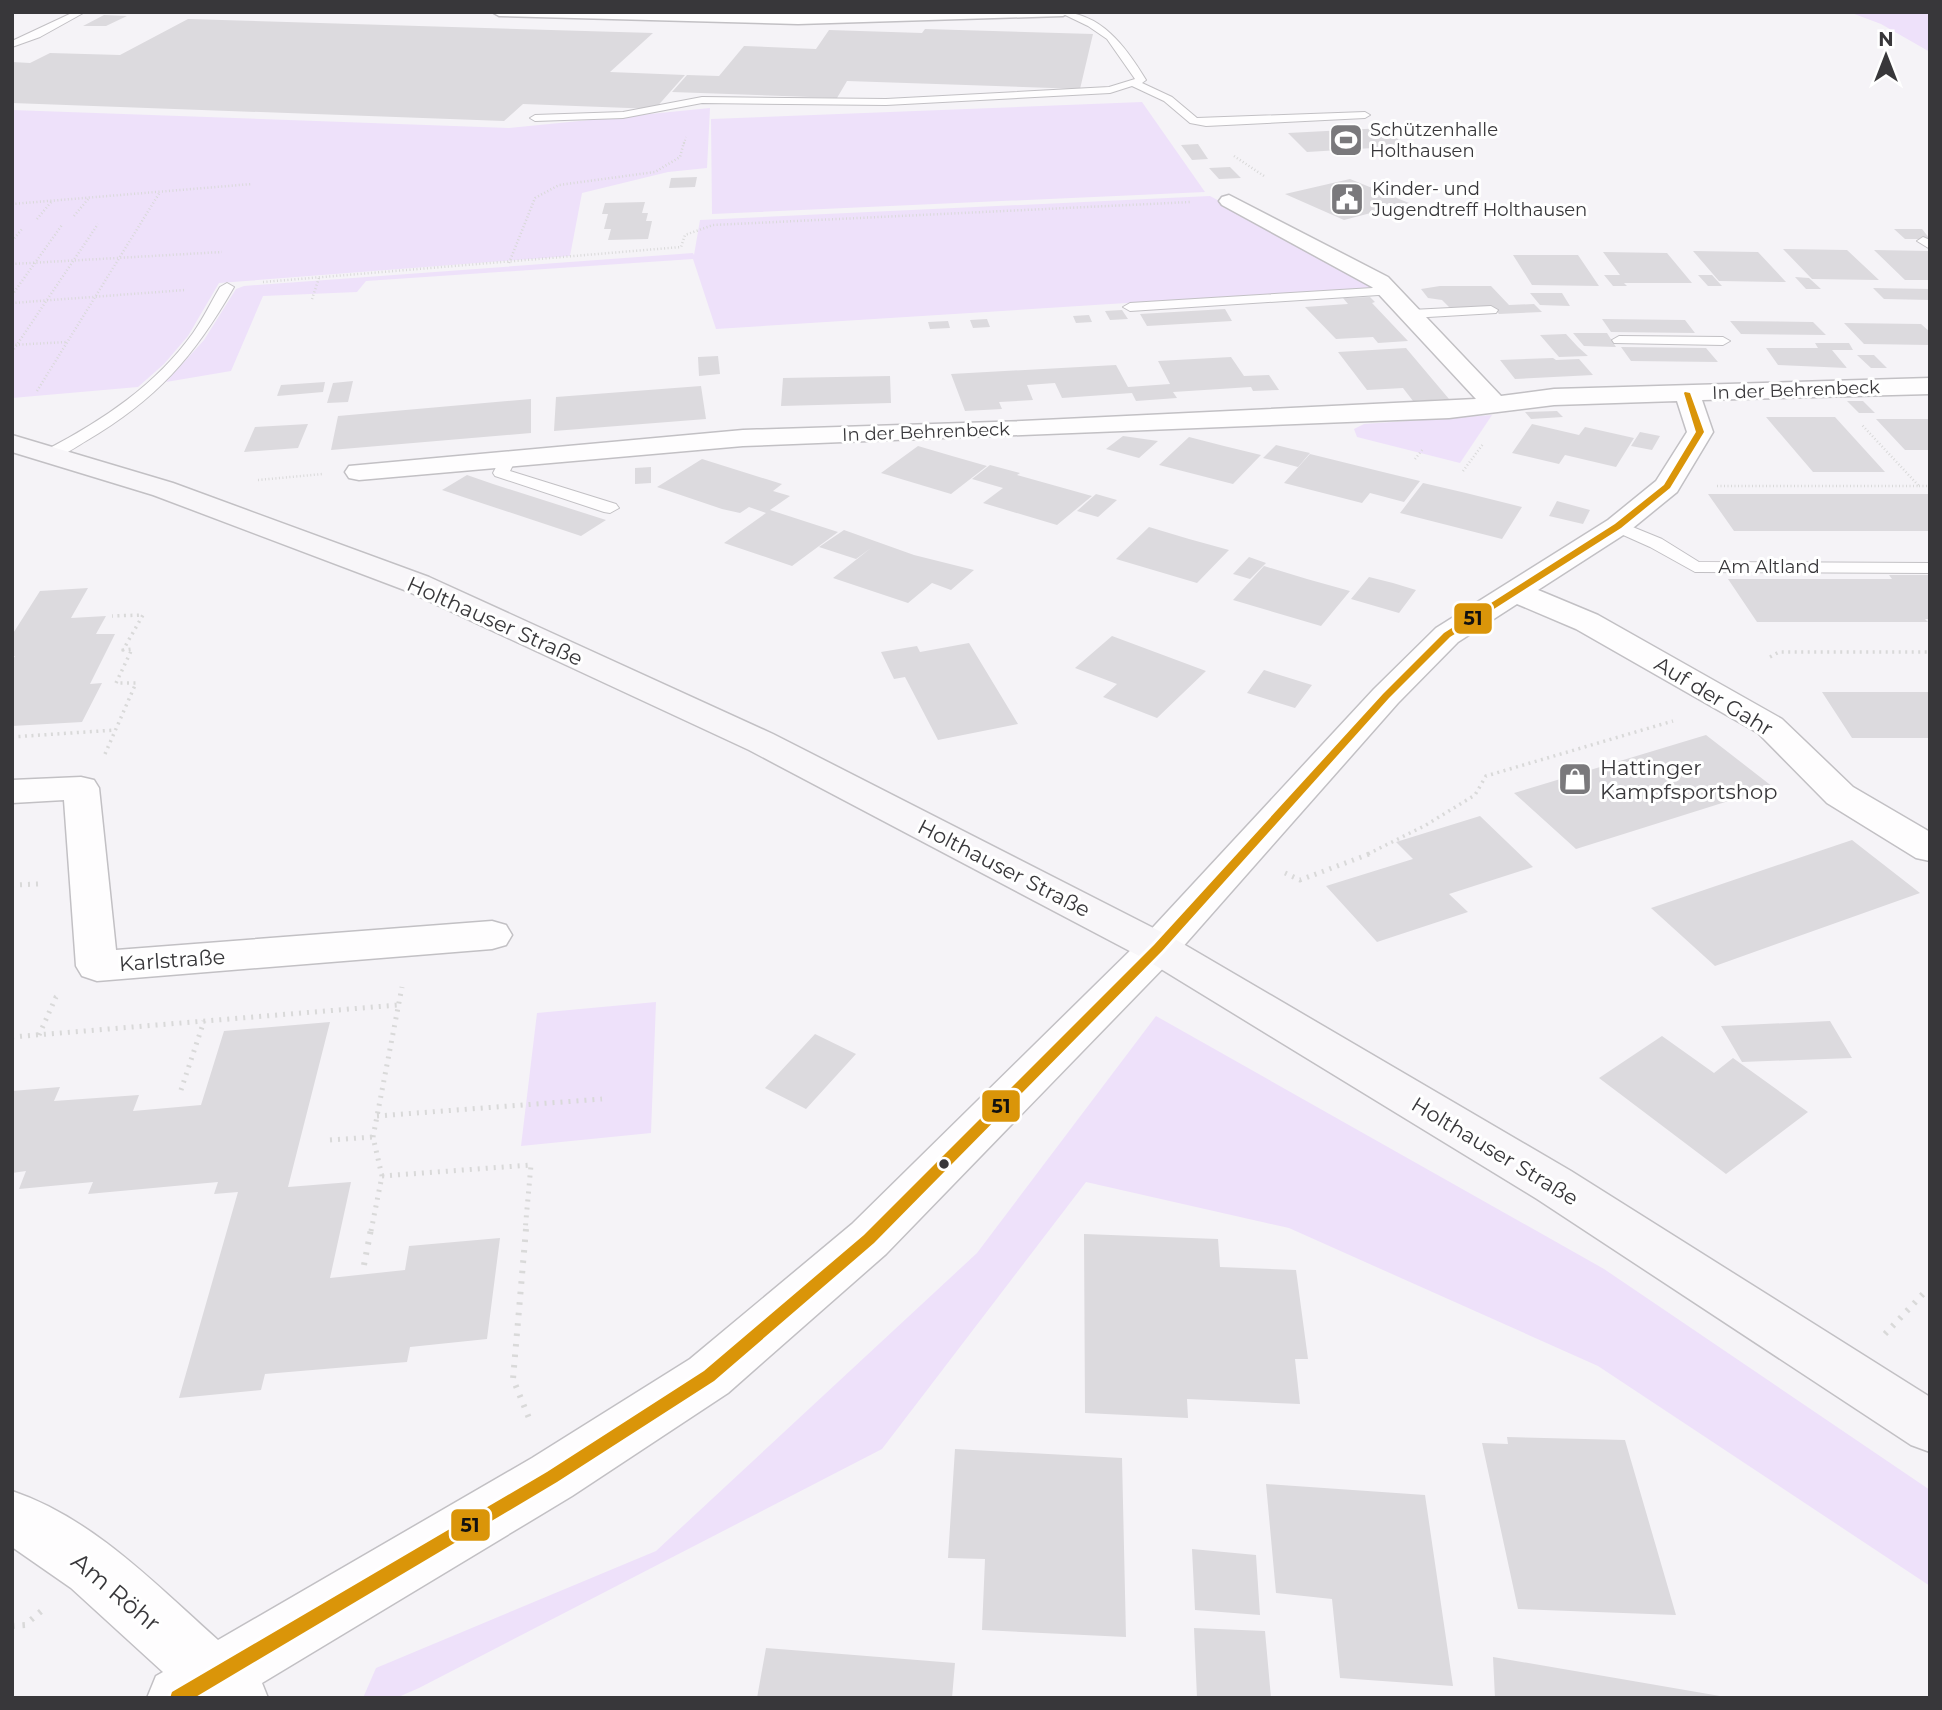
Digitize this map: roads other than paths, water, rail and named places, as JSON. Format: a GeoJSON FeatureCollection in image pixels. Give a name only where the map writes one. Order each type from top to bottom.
{"type":"FeatureCollection","features":[{"type":"Feature","properties":{"kind":"street"},"geometry":{"type":"LineString","coordinates":[[499,12],[800,16],[1063,12]]}},
{"type":"Feature","properties":{"kind":"street"},"geometry":{"type":"LineString","coordinates":[[1229,201],[1380,282],[1494,403]]}},
{"type":"Feature","properties":{"kind":"street","name":"In der Behrenbeck"},"geometry":{"type":"LineString","coordinates":[[359,472],[743,438],[1022,429],[1436,410],[1555,397],[1930,386]]}},
{"type":"Feature","properties":{"kind":"street"},"geometry":{"type":"LineString","coordinates":[[210,1690],[709,1376],[869,1239],[1158,947],[1386,696],[1447,635],[1618,526],[1667,485],[1700,432],[1687,393]]}},
{"type":"Feature","properties":{"kind":"street","name":"Holthauser Straße"},"geometry":{"type":"LineString","coordinates":[[12,443],[163,489],[418,584],[761,743],[1158,947],[1554,1185],[1930,1427]]}},
{"type":"Feature","properties":{"kind":"street","name":"Auf der Gahr"},"geometry":{"type":"LineString","coordinates":[[1515,592],[1587,622],[1770,726],[1840,795],[1930,849]]}},
{"type":"Feature","properties":{"kind":"street","name":"Karlstraße"},"geometry":{"type":"LineString","coordinates":[[12,792],[81,788],[97,966],[492,935]]}},
{"type":"Feature","properties":{"kind":"street","name":"Am Röhr"},"geometry":{"type":"LineString","coordinates":[[12,1519],[29,1525],[92,1567],[210,1690]]}},
{"type":"Feature","properties":{"kind":"lane"},"geometry":{"type":"LineString","coordinates":[[12,44],[37,35],[81,12]]}},
{"type":"Feature","properties":{"kind":"lane"},"geometry":{"type":"LineString","coordinates":[[535,118],[623,115],[702,100],[886,102],[1110,90],[1141,80],[1110,34],[1096,24],[1063,12]]}},
{"type":"Feature","properties":{"kind":"lane"},"geometry":{"type":"LineString","coordinates":[[1134,83],[1168,99],[1194,121],[1206,123],[1365,115]]}},
{"type":"Feature","properties":{"kind":"lane"},"geometry":{"type":"LineString","coordinates":[[51,453],[130,407],[163,377],[197,338],[227,287]]}},
{"type":"Feature","properties":{"kind":"lane"},"geometry":{"type":"LineString","coordinates":[[1130,307],[1389,291]]}},
{"type":"Feature","properties":{"kind":"lane"},"geometry":{"type":"LineString","coordinates":[[1411,314],[1491,310]]}},
{"type":"Feature","properties":{"kind":"lane"},"geometry":{"type":"LineString","coordinates":[[1619,340],[1723,341]]}},
{"type":"Feature","properties":{"kind":"lane"},"geometry":{"type":"LineString","coordinates":[[509,457],[501,473],[610,508]]}},
{"type":"Feature","properties":{"kind":"lane","name":"Am Altland"},"geometry":{"type":"LineString","coordinates":[[1618,526],[1656,543],[1695,567],[1930,568]]}},
{"type":"Feature","properties":{"kind":"place","name":"Schützenhalle Holthausen"},"geometry":{"type":"Point","coordinates":[1346,140]}},
{"type":"Feature","properties":{"kind":"place","name":"Kinder- und Jugendtreff Holthausen"},"geometry":{"type":"Point","coordinates":[1347,199]}},
{"type":"Feature","properties":{"kind":"place","name":"Hattinger Kampfsportshop"},"geometry":{"type":"Point","coordinates":[1575,779]}}]}
